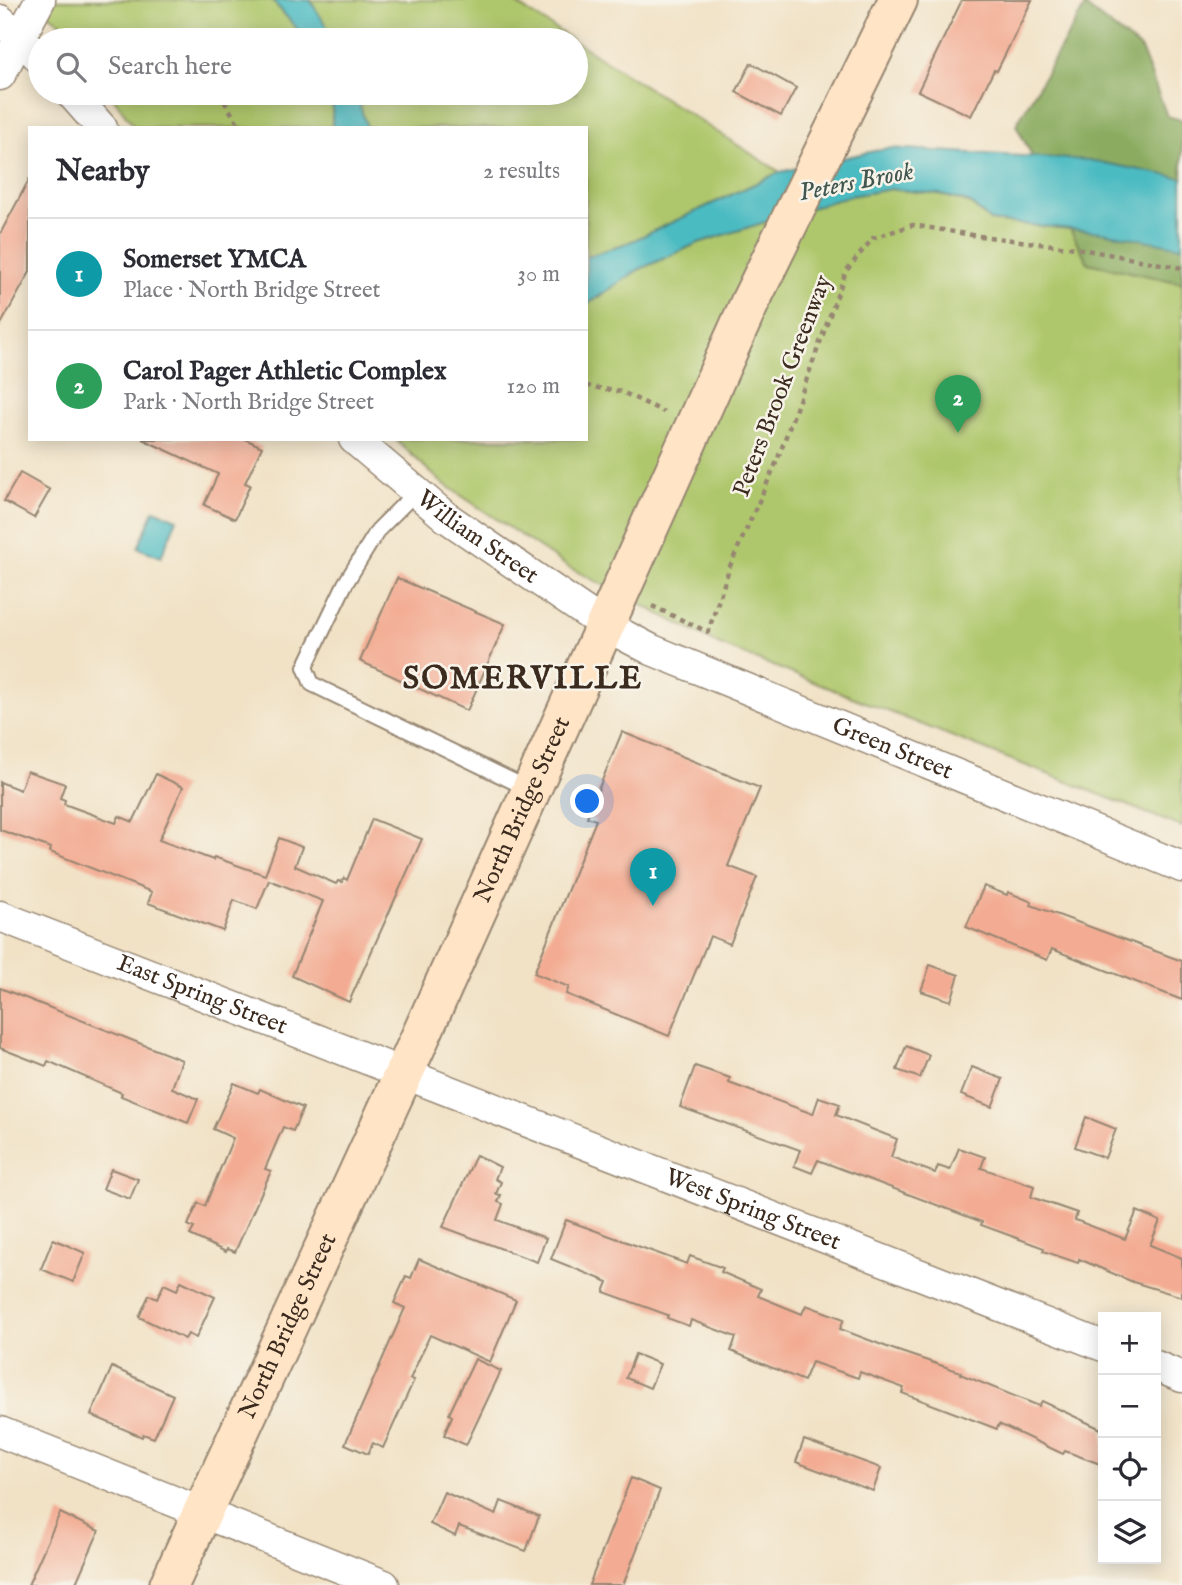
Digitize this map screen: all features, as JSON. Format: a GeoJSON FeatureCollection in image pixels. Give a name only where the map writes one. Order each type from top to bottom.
{"type":"FeatureCollection","features":[{"type":"Feature","properties":{"kind":"street"},"geometry":{"type":"LineString","coordinates":[[0,75],[40,0]]}},
{"type":"Feature","properties":{"kind":"street","name":"North Bridge Street"},"geometry":{"type":"LineString","coordinates":[[169,1585],[404,1072],[751,300],[898,0]]}},
{"type":"Feature","properties":{"kind":"street"},"geometry":{"type":"LineString","coordinates":[[82,105],[100,126]]}},
{"type":"Feature","properties":{"kind":"street","name":"William Street"},"geometry":{"type":"LineString","coordinates":[[356,441],[446,517],[606,626]]}},
{"type":"Feature","properties":{"kind":"street","name":"Green Street"},"geometry":{"type":"LineString","coordinates":[[606,626],[652,650],[1182,867]]}},
{"type":"Feature","properties":{"kind":"street","name":"East Spring Street"},"geometry":{"type":"LineString","coordinates":[[0,916],[404,1072]]}},
{"type":"Feature","properties":{"kind":"street","name":"West Spring Street"},"geometry":{"type":"LineString","coordinates":[[404,1072],[1098,1344]]}},
{"type":"Feature","properties":{"kind":"street"},"geometry":{"type":"LineString","coordinates":[[1161,1368],[1182,1377]]}},
{"type":"Feature","properties":{"kind":"street"},"geometry":{"type":"LineString","coordinates":[[0,1433],[384,1585]]}},
{"type":"Feature","properties":{"kind":"lane"},"geometry":{"type":"LineString","coordinates":[[416,492],[378,530],[345,584],[305,667],[312,684],[531,791]]}},
{"type":"Feature","properties":{"kind":"path"},"geometry":{"type":"LineString","coordinates":[[227,105],[240,126]]}},
{"type":"Feature","properties":{"kind":"path","name":"Peters Brook Greenway"},"geometry":{"type":"LineString","coordinates":[[652,606],[708,632],[730,566],[777,461],[846,271],[873,238],[913,225],[1076,248],[1182,268]]}},
{"type":"Feature","properties":{"kind":"path"},"geometry":{"type":"LineString","coordinates":[[588,386],[622,392],[665,412]]}},
{"type":"Feature","properties":{"kind":"green space"},"geometry":{"type":"Polygon","coordinates":[[[29,0],[272,0],[296,28],[66,28],[29,0]]]}},
{"type":"Feature","properties":{"kind":"green space"},"geometry":{"type":"Polygon","coordinates":[[[310,0],[510,0],[554,28],[328,28],[310,0]]]}},
{"type":"Feature","properties":{"kind":"green space"},"geometry":{"type":"Polygon","coordinates":[[[1085,6],[1141,49],[1167,116],[1182,120],[1182,283],[1088,263],[1016,125],[1085,6]]]}},
{"type":"Feature","properties":{"kind":"green space"},"geometry":{"type":"Polygon","coordinates":[[[588,50],[780,172],[630,242],[588,256],[588,126],[366,126],[360,105],[588,105],[588,50]]]}},
{"type":"Feature","properties":{"kind":"green space"},"geometry":{"type":"Polygon","coordinates":[[[119,105],[333,105],[332,126],[134,126],[119,105]]]}},
{"type":"Feature","properties":{"kind":"green space"},"geometry":{"type":"Polygon","coordinates":[[[891,189],[939,194],[971,204],[990,221],[1102,232],[1182,247],[1182,827],[720,645],[568,567],[441,482],[397,441],[588,441],[588,304],[638,270],[698,243],[849,196],[891,189]]]}},
{"type":"Feature","properties":{"kind":"water"},"geometry":{"type":"Polygon","coordinates":[[[272,0],[310,0],[328,28],[296,28],[272,0]]]}},
{"type":"Feature","properties":{"kind":"water"},"geometry":{"type":"Polygon","coordinates":[[[333,105],[360,105],[366,126],[332,126],[333,105]]]}},
{"type":"Feature","properties":{"kind":"water","name":"Peters Brook"},"geometry":{"type":"Polygon","coordinates":[[[888,148],[1089,160],[1182,178],[1182,247],[1102,232],[990,221],[971,203],[939,194],[892,189],[849,196],[698,243],[638,270],[588,304],[588,256],[630,242],[780,172],[888,148]]]}},
{"type":"Feature","properties":{"kind":"water"},"geometry":{"type":"Polygon","coordinates":[[[154,510],[177,519],[161,557],[138,548],[154,510]]]}},
{"type":"Feature","properties":{"kind":"building"},"geometry":{"type":"Polygon","coordinates":[[[962,0],[1032,0],[971,116],[918,91],[962,0]]]}},
{"type":"Feature","properties":{"kind":"building"},"geometry":{"type":"Polygon","coordinates":[[[751,63],[796,88],[781,116],[736,92],[751,63]]]}},
{"type":"Feature","properties":{"kind":"building"},"geometry":{"type":"Polygon","coordinates":[[[28,182],[28,276],[0,326],[0,234],[28,182]]]}},
{"type":"Feature","properties":{"kind":"building"},"geometry":{"type":"Polygon","coordinates":[[[146,441],[249,441],[262,447],[245,483],[250,485],[235,519],[204,505],[218,474],[146,441]]]}},
{"type":"Feature","properties":{"kind":"building"},"geometry":{"type":"Polygon","coordinates":[[[20,473],[50,490],[34,518],[4,501],[20,473]]]}},
{"type":"Feature","properties":{"kind":"building"},"geometry":{"type":"Polygon","coordinates":[[[397,578],[505,624],[467,711],[360,661],[397,578]]]}},
{"type":"Feature","properties":{"kind":"building"},"geometry":{"type":"Polygon","coordinates":[[[622,732],[760,788],[728,866],[757,877],[730,944],[710,936],[669,1036],[566,994],[569,987],[534,973],[596,820],[587,817],[622,732]]]}},
{"type":"Feature","properties":{"kind":"building"},"geometry":{"type":"Polygon","coordinates":[[[27,771],[65,784],[60,798],[65,800],[64,804],[116,823],[119,816],[133,822],[156,774],[183,787],[159,840],[265,875],[279,838],[302,847],[295,866],[336,884],[344,878],[347,880],[372,819],[422,839],[349,1002],[292,976],[323,901],[269,880],[257,909],[234,900],[223,931],[148,903],[152,892],[50,852],[51,848],[0,830],[0,782],[20,790],[27,771]]]}},
{"type":"Feature","properties":{"kind":"building"},"geometry":{"type":"Polygon","coordinates":[[[984,886],[1007,895],[1008,892],[1032,902],[1031,905],[1182,961],[1182,1000],[1052,949],[1047,960],[966,927],[984,886]]]}},
{"type":"Feature","properties":{"kind":"building"},"geometry":{"type":"Polygon","coordinates":[[[930,965],[959,975],[951,1001],[921,991],[930,965]]]}},
{"type":"Feature","properties":{"kind":"building"},"geometry":{"type":"Polygon","coordinates":[[[0,988],[182,1060],[172,1088],[198,1099],[188,1123],[121,1096],[122,1093],[48,1061],[46,1066],[0,1048],[0,988]]]}},
{"type":"Feature","properties":{"kind":"building"},"geometry":{"type":"Polygon","coordinates":[[[906,1046],[929,1055],[920,1078],[897,1070],[906,1046]]]}},
{"type":"Feature","properties":{"kind":"building"},"geometry":{"type":"Polygon","coordinates":[[[695,1066],[730,1078],[729,1083],[813,1114],[819,1097],[840,1104],[836,1115],[897,1139],[891,1157],[935,1173],[938,1166],[950,1170],[959,1148],[985,1157],[981,1168],[1034,1186],[1031,1197],[1077,1213],[1075,1220],[1125,1239],[1137,1211],[1160,1221],[1150,1245],[1182,1258],[1182,1297],[1133,1282],[1079,1259],[1078,1263],[1043,1251],[1044,1248],[981,1225],[982,1222],[818,1160],[812,1173],[794,1166],[800,1150],[680,1107],[695,1066]]]}},
{"type":"Feature","properties":{"kind":"building"},"geometry":{"type":"Polygon","coordinates":[[[972,1067],[1003,1079],[992,1107],[961,1095],[972,1067]]]}},
{"type":"Feature","properties":{"kind":"building"},"geometry":{"type":"Polygon","coordinates":[[[234,1083],[258,1093],[260,1089],[303,1108],[293,1131],[283,1127],[265,1169],[271,1171],[235,1252],[227,1249],[226,1252],[190,1235],[194,1228],[188,1225],[198,1203],[205,1206],[233,1138],[213,1129],[234,1083]]]}},
{"type":"Feature","properties":{"kind":"building"},"geometry":{"type":"Polygon","coordinates":[[[1086,1117],[1116,1129],[1105,1158],[1075,1147],[1086,1117]]]}},
{"type":"Feature","properties":{"kind":"building"},"geometry":{"type":"Polygon","coordinates":[[[476,1155],[500,1167],[495,1179],[501,1182],[496,1194],[501,1195],[498,1202],[503,1204],[497,1220],[546,1238],[537,1262],[443,1227],[476,1155]]]}},
{"type":"Feature","properties":{"kind":"building"},"geometry":{"type":"Polygon","coordinates":[[[111,1169],[138,1179],[130,1199],[103,1189],[111,1169]]]}},
{"type":"Feature","properties":{"kind":"building"},"geometry":{"type":"Polygon","coordinates":[[[566,1220],[687,1264],[690,1256],[723,1268],[721,1272],[761,1289],[758,1296],[802,1314],[806,1305],[844,1319],[840,1329],[961,1372],[960,1374],[1039,1406],[1042,1401],[1098,1428],[1098,1463],[1065,1451],[1063,1454],[999,1424],[997,1429],[902,1393],[904,1388],[860,1372],[858,1378],[812,1362],[804,1381],[731,1351],[736,1337],[691,1320],[689,1326],[667,1318],[668,1315],[604,1292],[608,1282],[551,1259],[566,1220]]]}},
{"type":"Feature","properties":{"kind":"building"},"geometry":{"type":"Polygon","coordinates":[[[53,1239],[85,1253],[73,1282],[41,1269],[53,1239]]]}},
{"type":"Feature","properties":{"kind":"building"},"geometry":{"type":"Polygon","coordinates":[[[419,1259],[516,1300],[490,1362],[430,1335],[410,1379],[414,1380],[383,1448],[373,1443],[368,1454],[345,1444],[405,1308],[394,1303],[406,1276],[411,1278],[419,1259]]]}},
{"type":"Feature","properties":{"kind":"building"},"geometry":{"type":"Polygon","coordinates":[[[181,1281],[215,1297],[196,1338],[188,1334],[185,1339],[139,1317],[149,1295],[157,1299],[164,1284],[177,1290],[181,1281]]]}},
{"type":"Feature","properties":{"kind":"building"},"geometry":{"type":"Polygon","coordinates":[[[635,1354],[660,1364],[650,1388],[626,1378],[635,1354]]]}},
{"type":"Feature","properties":{"kind":"building"},"geometry":{"type":"Polygon","coordinates":[[[475,1359],[501,1371],[466,1445],[444,1435],[452,1416],[449,1414],[475,1359]]]}},
{"type":"Feature","properties":{"kind":"building"},"geometry":{"type":"Polygon","coordinates":[[[112,1367],[173,1395],[154,1438],[143,1434],[142,1437],[91,1415],[112,1367]]]}},
{"type":"Feature","properties":{"kind":"building"},"geometry":{"type":"Polygon","coordinates":[[[804,1440],[881,1468],[873,1491],[796,1462],[804,1440]]]}},
{"type":"Feature","properties":{"kind":"building"},"geometry":{"type":"Polygon","coordinates":[[[631,1478],[660,1490],[623,1585],[589,1585],[631,1478]]]}},
{"type":"Feature","properties":{"kind":"building"},"geometry":{"type":"Polygon","coordinates":[[[444,1492],[496,1515],[501,1501],[539,1516],[526,1551],[459,1526],[455,1536],[430,1524],[444,1492]]]}},
{"type":"Feature","properties":{"kind":"building"},"geometry":{"type":"Polygon","coordinates":[[[60,1513],[99,1531],[75,1585],[28,1585],[60,1513]]]}},
{"type":"Feature","properties":{"kind":"place","name":"Carol Pager Athletic Complex"},"geometry":{"type":"Point","coordinates":[958,433]}},
{"type":"Feature","properties":{"kind":"place","name":"Somerset YMCA"},"geometry":{"type":"Point","coordinates":[653,906]}},
{"type":"Feature","properties":{"kind":"district","name":"SOMERVILLE"},"geometry":{"type":"Point","coordinates":[523,679]}}]}
